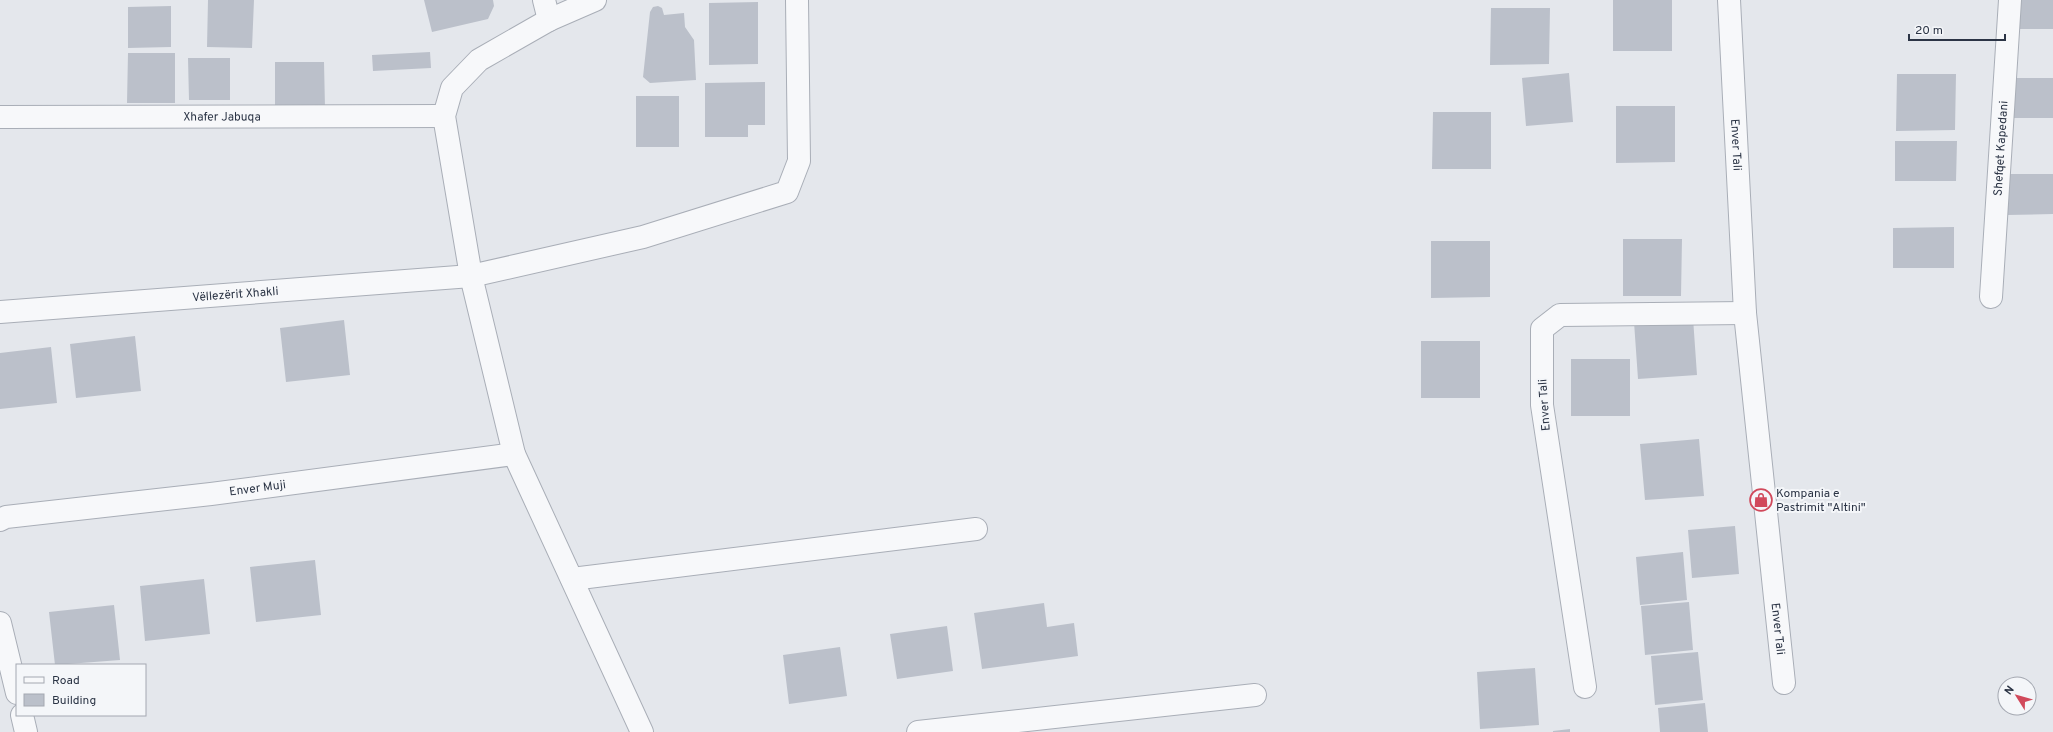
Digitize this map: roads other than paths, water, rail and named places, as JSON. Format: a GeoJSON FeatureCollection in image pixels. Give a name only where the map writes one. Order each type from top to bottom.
{"type":"FeatureCollection","features":[{"type":"Feature","properties":{"kind":"street"},"geometry":{"type":"LineString","coordinates":[[595,0],[547,10],[479,60],[452,88],[444,116],[471,276],[514,454],[642,732]]}},
{"type":"Feature","properties":{"kind":"street","name":"Vëllezërit Xhakli"},"geometry":{"type":"LineString","coordinates":[[0,312],[471,276],[643,237],[787,192],[799,161],[797,0]]}},
{"type":"Feature","properties":{"kind":"street","name":"Enver Tali"},"geometry":{"type":"LineString","coordinates":[[1729,0],[1745,313],[1784,683]]}},
{"type":"Feature","properties":{"kind":"street","name":"Shefqet Kapedani"},"geometry":{"type":"LineString","coordinates":[[1991,297],[2010,0]]}},
{"type":"Feature","properties":{"kind":"street","name":"Xhafer Jabuqa"},"geometry":{"type":"LineString","coordinates":[[0,117],[444,116]]}},
{"type":"Feature","properties":{"kind":"street","name":"Enver Tali"},"geometry":{"type":"LineString","coordinates":[[1585,687],[1542,405],[1542,329],[1560,315],[1745,313]]}},
{"type":"Feature","properties":{"kind":"street","name":"Enver Muji"},"geometry":{"type":"LineString","coordinates":[[0,520],[6,517],[211,494],[514,454]]}},
{"type":"Feature","properties":{"kind":"street"},"geometry":{"type":"LineString","coordinates":[[572,579],[976,529]]}},
{"type":"Feature","properties":{"kind":"street"},"geometry":{"type":"LineString","coordinates":[[0,623],[16,689]]}},
{"type":"Feature","properties":{"kind":"street"},"geometry":{"type":"LineString","coordinates":[[918,732],[1255,695]]}},
{"type":"Feature","properties":{"kind":"street"},"geometry":{"type":"LineString","coordinates":[[22,716],[26,732]]}},
{"type":"Feature","properties":{"kind":"place","name":"Kompania e Pastrimit \"Altini\""},"geometry":{"type":"Point","coordinates":[1761,500]}}]}
